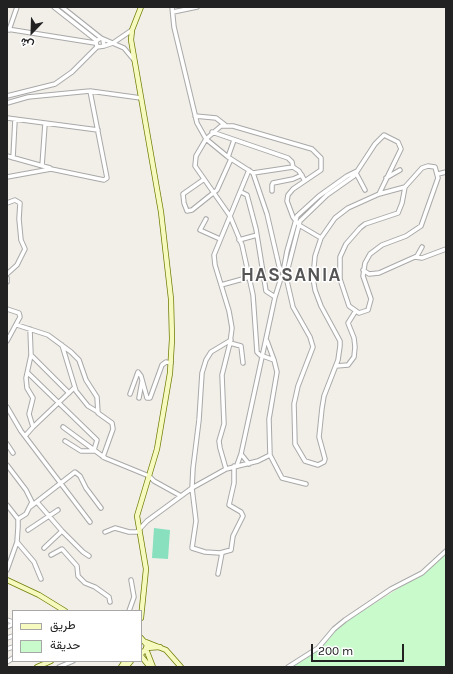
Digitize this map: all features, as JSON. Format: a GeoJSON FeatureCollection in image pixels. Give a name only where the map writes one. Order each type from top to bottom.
{"type":"FeatureCollection","features":[{"type":"Feature","properties":{"kind":"street"},"geometry":{"type":"LineString","coordinates":[[17,7],[8,29],[96,43],[104,46],[113,43],[132,30]]}},
{"type":"Feature","properties":{"kind":"street"},"geometry":{"type":"LineString","coordinates":[[54,7],[96,43]]}},
{"type":"Feature","properties":{"kind":"street"},"geometry":{"type":"LineString","coordinates":[[62,7],[102,39],[124,48],[134,60]]}},
{"type":"Feature","properties":{"kind":"street"},"geometry":{"type":"LineString","coordinates":[[141,7],[132,30],[131,40],[161,212],[168,262],[171,300],[171,363],[157,449],[150,476],[138,510],[139,530],[146,568],[142,610]]}},
{"type":"Feature","properties":{"kind":"street"},"geometry":{"type":"LineString","coordinates":[[172,7],[174,27],[198,128],[206,138],[229,158],[253,173],[293,167]]}},
{"type":"Feature","properties":{"kind":"street"},"geometry":{"type":"LineString","coordinates":[[173,12],[197,7]]}},
{"type":"Feature","properties":{"kind":"street"},"geometry":{"type":"LineString","coordinates":[[7,96],[55,84],[72,72],[96,43],[102,39]]}},
{"type":"Feature","properties":{"kind":"street"},"geometry":{"type":"LineString","coordinates":[[102,39],[104,46]]}},
{"type":"Feature","properties":{"kind":"street"},"geometry":{"type":"LineString","coordinates":[[7,103],[28,97],[90,91],[141,98]]}},
{"type":"Feature","properties":{"kind":"street"},"geometry":{"type":"LineString","coordinates":[[7,156],[51,169],[104,180],[108,175],[90,91]]}},
{"type":"Feature","properties":{"kind":"street"},"geometry":{"type":"LineString","coordinates":[[195,116],[216,118],[225,125],[244,128],[312,149],[321,158],[322,169],[294,189],[287,199],[295,220],[299,225],[321,238]]}},
{"type":"Feature","properties":{"kind":"street"},"geometry":{"type":"LineString","coordinates":[[7,118],[98,130]]}},
{"type":"Feature","properties":{"kind":"street"},"geometry":{"type":"LineString","coordinates":[[13,158],[15,120]]}},
{"type":"Feature","properties":{"kind":"street"},"geometry":{"type":"LineString","coordinates":[[42,166],[45,124]]}},
{"type":"Feature","properties":{"kind":"street"},"geometry":{"type":"LineString","coordinates":[[225,125],[212,132],[206,138],[195,160],[195,166],[212,193],[230,216],[250,277],[255,314],[256,351],[262,356],[274,360]]}},
{"type":"Feature","properties":{"kind":"street"},"geometry":{"type":"LineString","coordinates":[[212,132],[288,158],[292,162],[293,167],[302,174],[305,181]]}},
{"type":"Feature","properties":{"kind":"street"},"geometry":{"type":"LineString","coordinates":[[284,273],[287,251],[295,220],[316,201],[356,172],[382,135],[387,135],[398,142],[401,147],[379,194]]}},
{"type":"Feature","properties":{"kind":"street"},"geometry":{"type":"LineString","coordinates":[[203,180],[183,194],[186,210],[190,211],[219,187],[234,140]]}},
{"type":"Feature","properties":{"kind":"street"},"geometry":{"type":"LineString","coordinates":[[253,173],[267,214],[279,266],[287,281],[293,307],[310,337],[313,347],[298,386],[294,420],[295,444],[299,453],[305,461],[315,465],[322,464],[325,461],[319,437],[320,420],[324,396],[340,355],[340,341],[321,306],[313,278],[315,256],[321,238],[339,214],[352,205],[379,194],[405,187],[425,166],[435,167],[438,174],[421,226],[409,235],[387,242],[377,248],[367,259],[363,270],[371,305],[368,310],[363,313],[355,312],[349,306],[341,285],[339,271],[342,254],[355,233],[365,224],[398,213],[402,203],[405,187]]}},
{"type":"Feature","properties":{"kind":"street"},"geometry":{"type":"LineString","coordinates":[[7,177],[51,169]]}},
{"type":"Feature","properties":{"kind":"street"},"geometry":{"type":"LineString","coordinates":[[226,469],[221,456],[219,441],[224,424],[222,382],[223,368],[231,342],[232,324],[214,260],[220,239],[241,192],[248,170]]}},
{"type":"Feature","properties":{"kind":"street"},"geometry":{"type":"LineString","coordinates":[[386,178],[400,170]]}},
{"type":"Feature","properties":{"kind":"street"},"geometry":{"type":"LineString","coordinates":[[356,172],[364,190]]}},
{"type":"Feature","properties":{"kind":"street"},"geometry":{"type":"LineString","coordinates":[[438,174],[446,172]]}},
{"type":"Feature","properties":{"kind":"street"},"geometry":{"type":"LineString","coordinates":[[272,191],[272,183],[293,179],[302,174]]}},
{"type":"Feature","properties":{"kind":"street"},"geometry":{"type":"LineString","coordinates":[[241,192],[246,194],[248,198],[257,235],[266,290],[275,297]]}},
{"type":"Feature","properties":{"kind":"street"},"geometry":{"type":"LineString","coordinates":[[7,203],[15,200],[20,203],[20,235],[25,248],[17,265],[7,274]]}},
{"type":"Feature","properties":{"kind":"street"},"geometry":{"type":"LineString","coordinates":[[243,363],[241,346],[231,342],[211,352],[204,366],[192,488],[195,501],[196,521],[192,547],[205,552],[222,552],[230,550],[233,536],[242,516],[241,512],[229,505],[236,466],[241,454],[275,297],[284,273],[288,268],[299,225],[302,218],[316,201]]}},
{"type":"Feature","properties":{"kind":"street"},"geometry":{"type":"LineString","coordinates":[[206,219],[200,230],[220,239]]}},
{"type":"Feature","properties":{"kind":"street"},"geometry":{"type":"LineString","coordinates":[[239,240],[257,235]]}},
{"type":"Feature","properties":{"kind":"street"},"geometry":{"type":"LineString","coordinates":[[363,270],[369,274],[376,274],[415,257],[420,252],[422,247]]}},
{"type":"Feature","properties":{"kind":"street"},"geometry":{"type":"LineString","coordinates":[[415,257],[422,258],[446,249]]}},
{"type":"Feature","properties":{"kind":"street"},"geometry":{"type":"LineString","coordinates":[[221,285],[250,277]]}},
{"type":"Feature","properties":{"kind":"street"},"geometry":{"type":"LineString","coordinates":[[7,309],[20,314],[17,325],[7,341]]}},
{"type":"Feature","properties":{"kind":"street"},"geometry":{"type":"LineString","coordinates":[[336,366],[348,365],[354,357],[354,338],[348,323],[355,312]]}},
{"type":"Feature","properties":{"kind":"street"},"geometry":{"type":"LineString","coordinates":[[17,325],[48,335],[71,352],[79,360],[86,380],[97,397],[98,412]]}},
{"type":"Feature","properties":{"kind":"street"},"geometry":{"type":"LineString","coordinates":[[30,329],[30,355],[26,379],[33,398],[30,414],[33,427]]}},
{"type":"Feature","properties":{"kind":"street"},"geometry":{"type":"LineString","coordinates":[[266,340],[274,360],[277,376],[269,420],[270,455],[282,478],[306,484]]}},
{"type":"Feature","properties":{"kind":"street"},"geometry":{"type":"LineString","coordinates":[[62,345],[74,388],[88,406],[112,422],[113,429],[103,457]]}},
{"type":"Feature","properties":{"kind":"street"},"geometry":{"type":"LineString","coordinates":[[30,355],[69,393]]}},
{"type":"Feature","properties":{"kind":"street"},"geometry":{"type":"LineString","coordinates":[[130,394],[137,372],[141,376],[149,399],[162,365],[165,362],[171,363]]}},
{"type":"Feature","properties":{"kind":"street"},"geometry":{"type":"LineString","coordinates":[[28,373],[97,440],[95,451]]}},
{"type":"Feature","properties":{"kind":"street"},"geometry":{"type":"LineString","coordinates":[[139,398],[142,381]]}},
{"type":"Feature","properties":{"kind":"street"},"geometry":{"type":"LineString","coordinates":[[25,436],[74,388]]}},
{"type":"Feature","properties":{"kind":"street"},"geometry":{"type":"LineString","coordinates":[[7,407],[25,436],[90,522]]}},
{"type":"Feature","properties":{"kind":"street"},"geometry":{"type":"LineString","coordinates":[[63,427],[103,457],[114,463],[150,476],[154,481],[182,495]]}},
{"type":"Feature","properties":{"kind":"street"},"geometry":{"type":"LineString","coordinates":[[65,441],[81,452],[95,451]]}},
{"type":"Feature","properties":{"kind":"street"},"geometry":{"type":"LineString","coordinates":[[7,444],[13,453]]}},
{"type":"Feature","properties":{"kind":"street"},"geometry":{"type":"LineString","coordinates":[[241,454],[249,464]]}},
{"type":"Feature","properties":{"kind":"street"},"geometry":{"type":"LineString","coordinates":[[105,532],[115,528],[134,533],[147,521],[188,490],[226,469],[265,459],[270,455]]}},
{"type":"Feature","properties":{"kind":"street"},"geometry":{"type":"LineString","coordinates":[[7,465],[28,493],[32,502],[26,514],[18,519]]}},
{"type":"Feature","properties":{"kind":"street"},"geometry":{"type":"LineString","coordinates":[[30,507],[74,472],[77,473],[101,508]]}},
{"type":"Feature","properties":{"kind":"street"},"geometry":{"type":"LineString","coordinates":[[37,502],[62,531],[83,552],[90,556]]}},
{"type":"Feature","properties":{"kind":"street"},"geometry":{"type":"LineString","coordinates":[[7,505],[18,519],[17,542],[7,570]]}},
{"type":"Feature","properties":{"kind":"street"},"geometry":{"type":"LineString","coordinates":[[28,530],[58,510]]}},
{"type":"Feature","properties":{"kind":"street"},"geometry":{"type":"LineString","coordinates":[[44,548],[62,531]]}},
{"type":"Feature","properties":{"kind":"street"},"geometry":{"type":"LineString","coordinates":[[17,542],[34,562],[41,579]]}},
{"type":"Feature","properties":{"kind":"street"},"geometry":{"type":"LineString","coordinates":[[51,555],[62,549],[77,566],[78,576],[86,583],[95,587],[109,597],[110,602]]}},
{"type":"Feature","properties":{"kind":"street"},"geometry":{"type":"LineString","coordinates":[[288,667],[318,648],[334,629],[351,616],[391,589],[422,573],[446,551]]}},
{"type":"Feature","properties":{"kind":"street"},"geometry":{"type":"LineString","coordinates":[[218,574],[222,552]]}},
{"type":"Feature","properties":{"kind":"street"},"geometry":{"type":"LineString","coordinates":[[7,580],[39,595],[63,610]]}},
{"type":"Feature","properties":{"kind":"street"},"geometry":{"type":"LineString","coordinates":[[129,610],[134,597],[131,580]]}},
{"type":"Feature","properties":{"kind":"street"},"geometry":{"type":"LineString","coordinates":[[142,639],[169,653],[181,667]]}},
{"type":"Feature","properties":{"kind":"street"},"geometry":{"type":"LineString","coordinates":[[146,642],[146,649],[153,667]]}},
{"type":"Feature","properties":{"kind":"street"},"geometry":{"type":"LineString","coordinates":[[142,654],[146,649],[160,648]]}},
{"type":"Feature","properties":{"kind":"street"},"geometry":{"type":"LineString","coordinates":[[142,656],[150,667]]}},
{"type":"Feature","properties":{"kind":"street"},"geometry":{"type":"LineString","coordinates":[[37,667],[49,662]]}},
{"type":"Feature","properties":{"kind":"street"},"geometry":{"type":"LineString","coordinates":[[59,667],[71,662]]}},
{"type":"Feature","properties":{"kind":"green space"},"geometry":{"type":"Polygon","coordinates":[[[154,528],[170,530],[168,559],[152,558],[154,528]]]}},
{"type":"Feature","properties":{"kind":"green space"},"geometry":{"type":"Polygon","coordinates":[[[446,551],[446,667],[290,667],[322,647],[336,628],[418,576],[446,551]]]}},
{"type":"Feature","properties":{"kind":"district","name":"HASSANIA"},"geometry":{"type":"Point","coordinates":[291,276]}}]}
